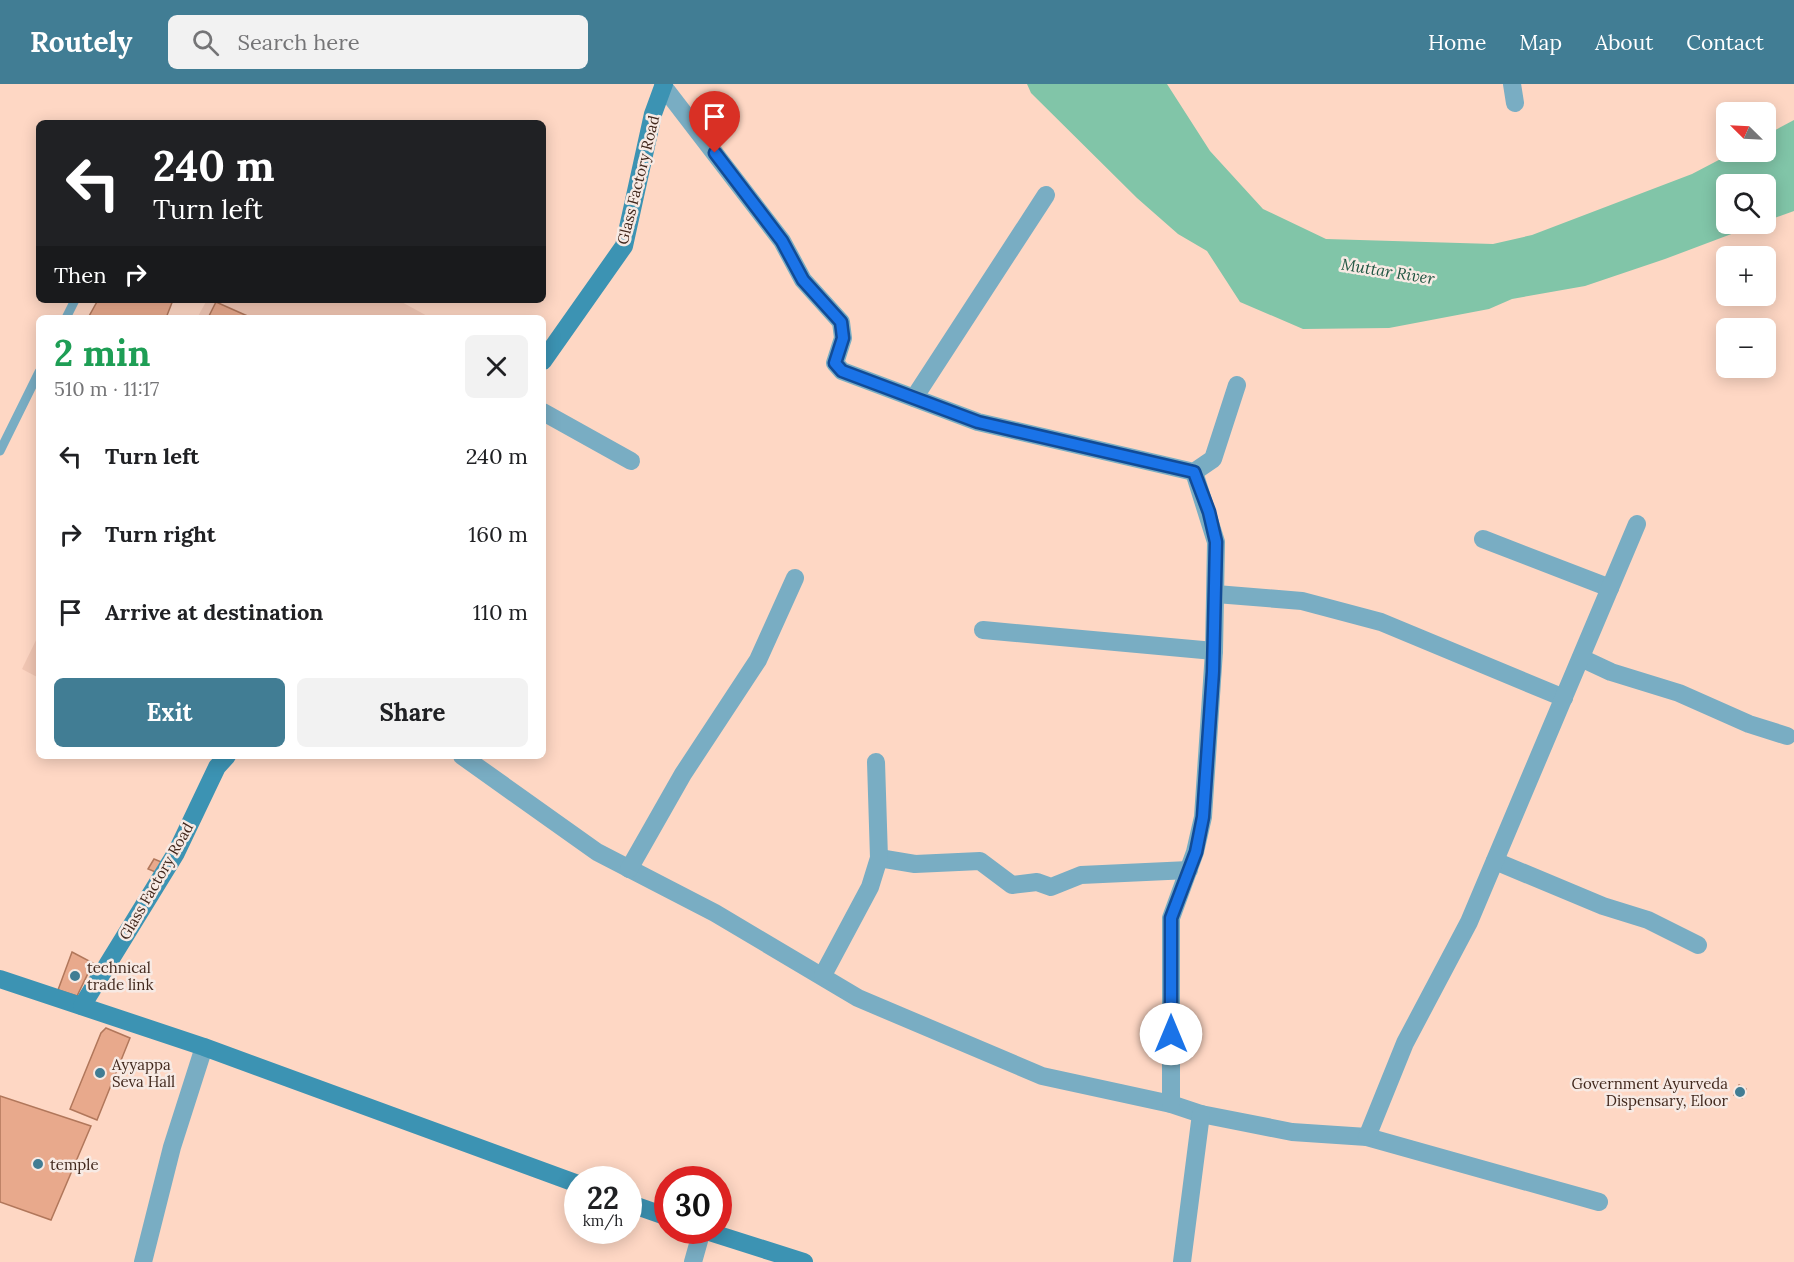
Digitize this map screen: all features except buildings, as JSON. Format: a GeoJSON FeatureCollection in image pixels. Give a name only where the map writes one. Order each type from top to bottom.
{"type":"FeatureCollection","features":[{"type":"Feature","properties":{"kind":"main road","name":"Glass Factory Road"},"geometry":{"type":"LineString","coordinates":[[546,357],[624,246],[653,114],[663,85]]}},
{"type":"Feature","properties":{"kind":"main road","name":"Glass Factory Road"},"geometry":{"type":"LineString","coordinates":[[82,1006],[176,853],[217,767],[224,759]]}},
{"type":"Feature","properties":{"kind":"main road"},"geometry":{"type":"LineString","coordinates":[[0,979],[204,1047],[564,1179]]}},
{"type":"Feature","properties":{"kind":"main road"},"geometry":{"type":"LineString","coordinates":[[732,1239],[804,1262]]}},
{"type":"Feature","properties":{"kind":"street"},"geometry":{"type":"LineString","coordinates":[[1512,84],[1515,104]]}},
{"type":"Feature","properties":{"kind":"street"},"geometry":{"type":"LineString","coordinates":[[663,85],[782,241],[803,280],[841,322],[843,338],[835,363],[842,371],[978,422],[1194,472],[1213,459],[1237,385]]}},
{"type":"Feature","properties":{"kind":"street"},"geometry":{"type":"LineString","coordinates":[[914,398],[1046,195]]}},
{"type":"Feature","properties":{"kind":"street"},"geometry":{"type":"LineString","coordinates":[[546,414],[631,461]]}},
{"type":"Feature","properties":{"kind":"street"},"geometry":{"type":"LineString","coordinates":[[1171,1104],[1171,918],[1189,870],[1203,817],[1214,651],[1216,542],[1209,512],[1194,472]]}},
{"type":"Feature","properties":{"kind":"street"},"geometry":{"type":"LineString","coordinates":[[1367,1137],[1405,1043],[1470,922],[1637,524]]}},
{"type":"Feature","properties":{"kind":"street"},"geometry":{"type":"LineString","coordinates":[[1483,539],[1610,588]]}},
{"type":"Feature","properties":{"kind":"street"},"geometry":{"type":"LineString","coordinates":[[629,869],[683,774],[758,660],[795,578]]}},
{"type":"Feature","properties":{"kind":"street"},"geometry":{"type":"LineString","coordinates":[[1216,594],[1302,602],[1381,622],[1564,698]]}},
{"type":"Feature","properties":{"kind":"street"},"geometry":{"type":"LineString","coordinates":[[983,630],[1214,651]]}},
{"type":"Feature","properties":{"kind":"street"},"geometry":{"type":"LineString","coordinates":[[1581,658],[1611,672],[1679,693],[1749,724],[1792,732]]}},
{"type":"Feature","properties":{"kind":"street"},"geometry":{"type":"LineString","coordinates":[[466,759],[597,852],[715,913],[823,975],[858,998],[1042,1076],[1171,1104],[1201,1114],[1292,1132],[1367,1137],[1599,1202]]}},
{"type":"Feature","properties":{"kind":"street"},"geometry":{"type":"LineString","coordinates":[[823,975],[870,886],[879,858],[876,762]]}},
{"type":"Feature","properties":{"kind":"street"},"geometry":{"type":"LineString","coordinates":[[879,858],[915,864],[980,861],[1012,885],[1037,882],[1051,887],[1080,875],[1189,870]]}},
{"type":"Feature","properties":{"kind":"street"},"geometry":{"type":"LineString","coordinates":[[1495,861],[1603,906],[1647,920],[1698,945]]}},
{"type":"Feature","properties":{"kind":"street"},"geometry":{"type":"LineString","coordinates":[[143,1262],[172,1147],[204,1047]]}},
{"type":"Feature","properties":{"kind":"street"},"geometry":{"type":"LineString","coordinates":[[1182,1262],[1201,1114]]}},
{"type":"Feature","properties":{"kind":"street"},"geometry":{"type":"LineString","coordinates":[[693,1262],[698,1244]]}},
{"type":"Feature","properties":{"kind":"lane"},"geometry":{"type":"LineString","coordinates":[[0,451],[36,378]]}},
{"type":"Feature","properties":{"kind":"shaded area"},"geometry":{"type":"Polygon","coordinates":[[[205,303],[404,303],[426,315],[199,315],[205,303]]]}},
{"type":"Feature","properties":{"kind":"shaded area"},"geometry":{"type":"Polygon","coordinates":[[[36,640],[36,676],[22,669],[36,640]]]}},
{"type":"Feature","properties":{"kind":"water","name":"Muttar River"},"geometry":{"type":"Polygon","coordinates":[[[1027,84],[1167,84],[1210,151],[1263,209],[1326,239],[1493,244],[1532,235],[1692,174],[1716,161],[1776,162],[1776,130],[1794,120],[1794,211],[1776,217],[1776,174],[1716,174],[1716,234],[1731,234],[1665,259],[1585,286],[1512,299],[1489,309],[1389,328],[1303,329],[1240,302],[1207,251],[1178,234],[1137,198],[1031,93],[1027,84]]]}},
{"type":"Feature","properties":{"kind":"place","name":"technical trade link"},"geometry":{"type":"Point","coordinates":[75,976]}},
{"type":"Feature","properties":{"kind":"place","name":"Ayyappa Seva Hall"},"geometry":{"type":"Point","coordinates":[100,1073]}},
{"type":"Feature","properties":{"kind":"place","name":"Government Ayurveda Dispensary, Eloor"},"geometry":{"type":"Point","coordinates":[1740,1092]}},
{"type":"Feature","properties":{"kind":"place","name":"temple"},"geometry":{"type":"Point","coordinates":[38,1164]}},
{"type":"Feature","properties":{"kind":"route"},"geometry":{"type":"LineString","coordinates":[[715,153],[782,241],[803,280],[841,322],[843,338],[835,363],[842,371],[978,422],[1194,472],[1209,512],[1216,542],[1216,594],[1208,776],[1203,817],[1196,852],[1171,918],[1171,1034]]}}]}
